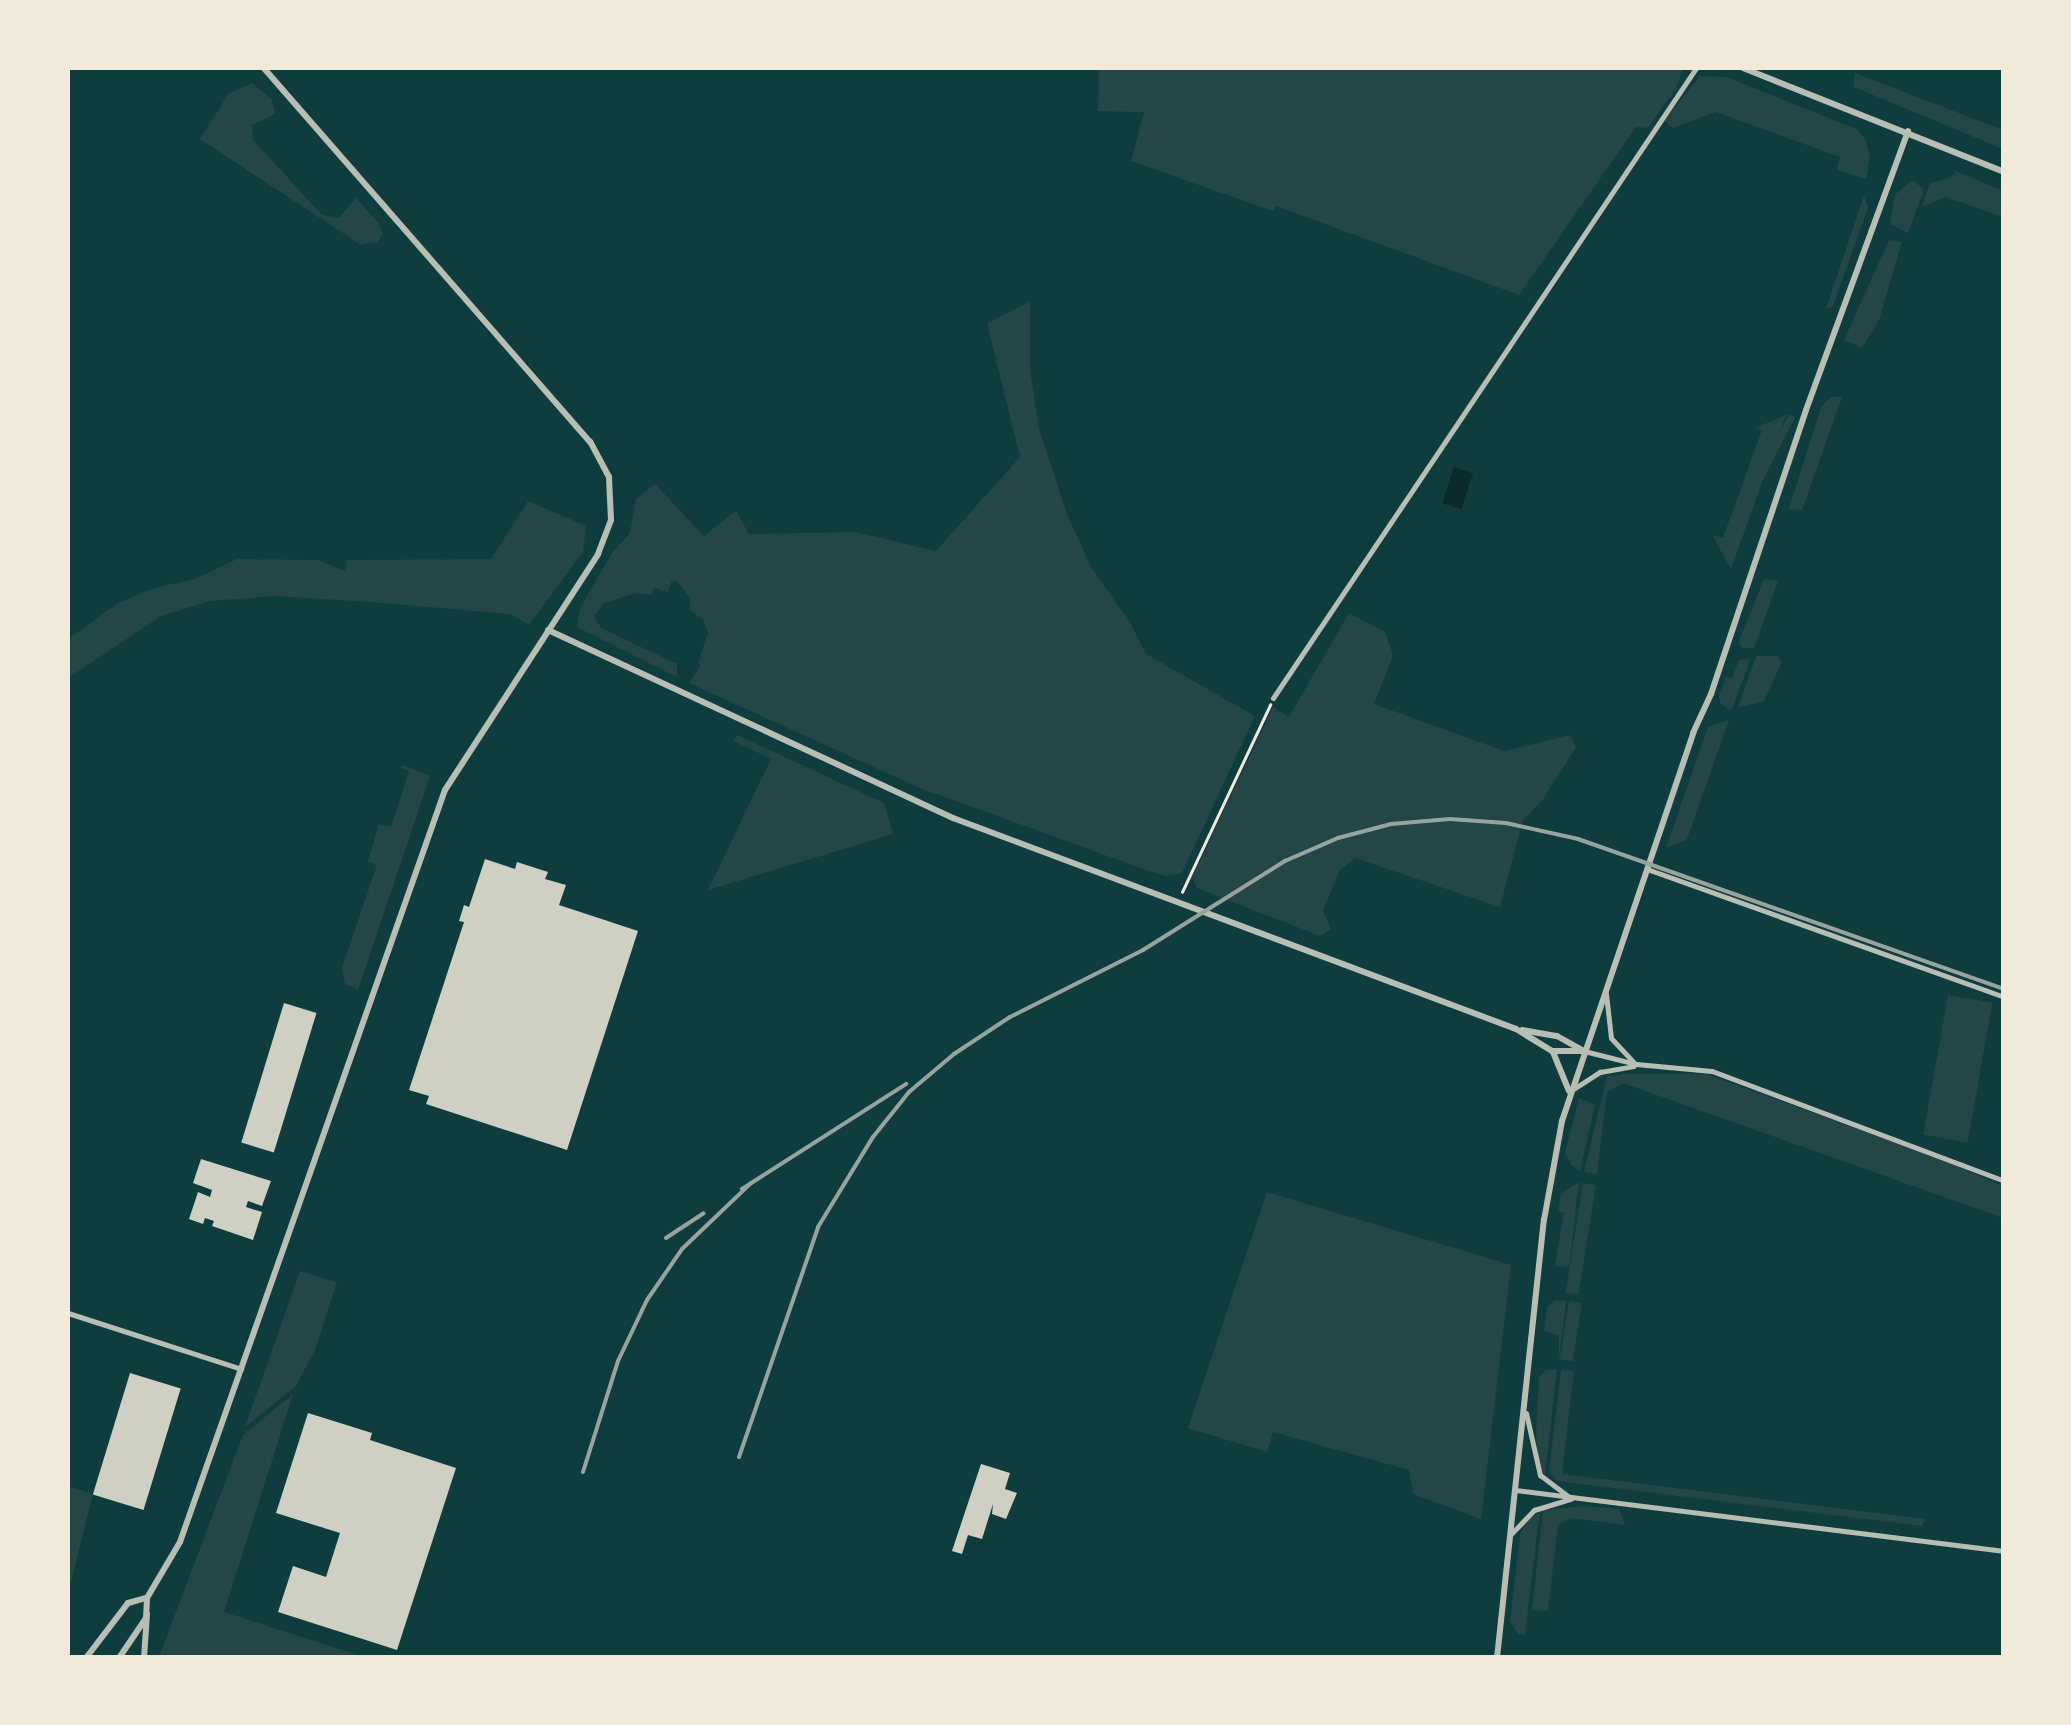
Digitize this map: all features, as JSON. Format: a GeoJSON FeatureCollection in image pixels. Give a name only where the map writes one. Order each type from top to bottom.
{"type":"FeatureCollection","features":[{"type":"Feature","properties":{"kind":"street"},"geometry":{"type":"LineString","coordinates":[[144,1658],[147,1598],[177,1549],[244,1370],[446,790],[610,529],[612,499],[603,462],[590,442],[264,68]]}},
{"type":"Feature","properties":{"kind":"street"},"geometry":{"type":"LineString","coordinates":[[1273,698],[1696,68]]}},
{"type":"Feature","properties":{"kind":"street"},"geometry":{"type":"LineString","coordinates":[[1743,68],[2004,172]]}},
{"type":"Feature","properties":{"kind":"street"},"geometry":{"type":"LineString","coordinates":[[1497,1658],[1549,1186],[1570,1092],[1908,131]]}},
{"type":"Feature","properties":{"kind":"street"},"geometry":{"type":"LineString","coordinates":[[548,630],[927,807],[1516,1029],[1557,1036],[1584,1051]]}},
{"type":"Feature","properties":{"kind":"street"},"geometry":{"type":"LineString","coordinates":[[1648,869],[2004,997]]}},
{"type":"Feature","properties":{"kind":"street"},"geometry":{"type":"LineString","coordinates":[[1606,994],[1611,1038],[1636,1064]]}},
{"type":"Feature","properties":{"kind":"street"},"geometry":{"type":"LineString","coordinates":[[1516,1029],[1552,1051],[1584,1051],[1636,1064],[1712,1071],[2004,1181]]}},
{"type":"Feature","properties":{"kind":"street"},"geometry":{"type":"LineString","coordinates":[[1552,1051],[1570,1092]]}},
{"type":"Feature","properties":{"kind":"street"},"geometry":{"type":"LineString","coordinates":[[1570,1092],[1594,1075],[1636,1064]]}},
{"type":"Feature","properties":{"kind":"street"},"geometry":{"type":"LineString","coordinates":[[68,1314],[244,1370]]}},
{"type":"Feature","properties":{"kind":"street"},"geometry":{"type":"LineString","coordinates":[[1526,1412],[1540,1476],[1556,1490],[1574,1498]]}},
{"type":"Feature","properties":{"kind":"street"},"geometry":{"type":"LineString","coordinates":[[1515,1490],[2004,1550]]}},
{"type":"Feature","properties":{"kind":"street"},"geometry":{"type":"LineString","coordinates":[[1510,1536],[1534,1510],[1574,1498]]}},
{"type":"Feature","properties":{"kind":"street"},"geometry":{"type":"LineString","coordinates":[[86,1658],[128,1603],[147,1598]]}},
{"type":"Feature","properties":{"kind":"street"},"geometry":{"type":"LineString","coordinates":[[120,1658],[147,1613]]}},
{"type":"Feature","properties":{"kind":"path"},"geometry":{"type":"LineString","coordinates":[[1178,903],[1273,698]]}},
{"type":"Feature","properties":{"kind":"shaded area"},"geometry":{"type":"Polygon","coordinates":[[[1099,68],[1683,69],[1676,88],[1648,128],[1636,127],[1519,295],[1276,206],[1273,211],[1131,161],[1144,112],[1098,111],[1099,68]]]}},
{"type":"Feature","properties":{"kind":"shaded area"},"geometry":{"type":"Polygon","coordinates":[[[1855,73],[2003,130],[2003,149],[1854,87],[1855,73]]]}},
{"type":"Feature","properties":{"kind":"shaded area"},"geometry":{"type":"Polygon","coordinates":[[[1700,76],[1726,77],[1856,129],[1866,140],[1870,158],[1866,179],[1837,170],[1840,157],[1716,112],[1673,128],[1664,121],[1700,76]]]}},
{"type":"Feature","properties":{"kind":"shaded area"},"geometry":{"type":"Polygon","coordinates":[[[252,83],[272,100],[275,114],[252,125],[253,140],[322,215],[339,218],[356,198],[380,225],[383,234],[377,242],[361,245],[200,139],[229,93],[252,83]]]}},
{"type":"Feature","properties":{"kind":"shaded area"},"geometry":{"type":"Polygon","coordinates":[[[1956,171],[2003,191],[2003,217],[1946,197],[1922,207],[1930,183],[1950,178],[1956,171]]]}},
{"type":"Feature","properties":{"kind":"shaded area"},"geometry":{"type":"Polygon","coordinates":[[[1912,180],[1924,189],[1908,233],[1890,224],[1895,195],[1912,180]]]}},
{"type":"Feature","properties":{"kind":"shaded area"},"geometry":{"type":"Polygon","coordinates":[[[1864,195],[1868,208],[1833,306],[1826,309],[1864,195]]]}},
{"type":"Feature","properties":{"kind":"shaded area"},"geometry":{"type":"Polygon","coordinates":[[[1889,240],[1902,242],[1879,320],[1862,348],[1844,340],[1889,240]]]}},
{"type":"Feature","properties":{"kind":"shaded area"},"geometry":{"type":"Polygon","coordinates":[[[1030,302],[1030,370],[1039,429],[1067,514],[1091,567],[1131,624],[1146,654],[1255,716],[1182,873],[1166,876],[1146,870],[920,788],[689,683],[701,665],[698,663],[708,633],[703,619],[689,610],[691,599],[677,581],[671,582],[668,592],[654,588],[651,595],[636,593],[604,603],[594,616],[601,628],[677,664],[677,677],[577,627],[580,608],[612,553],[630,533],[636,499],[655,484],[704,536],[736,511],[749,534],[855,532],[936,551],[1020,457],[987,323],[1030,302]]]}},
{"type":"Feature","properties":{"kind":"shaded area"},"geometry":{"type":"Polygon","coordinates":[[[1831,397],[1842,397],[1802,510],[1789,509],[1821,407],[1831,397]]]}},
{"type":"Feature","properties":{"kind":"shaded area"},"geometry":{"type":"Polygon","coordinates":[[[1789,414],[1795,417],[1735,536],[1729,533],[1789,414]]]}},
{"type":"Feature","properties":{"kind":"shaded area"},"geometry":{"type":"Polygon","coordinates":[[[1786,415],[1731,569],[1712,535],[1723,538],[1762,430],[1755,428],[1786,415]]]}},
{"type":"Feature","properties":{"kind":"shaded area"},"geometry":{"type":"Polygon","coordinates":[[[1454,467],[1473,473],[1461,509],[1442,503],[1454,467]]]}},
{"type":"Feature","properties":{"kind":"shaded area"},"geometry":{"type":"Polygon","coordinates":[[[528,501],[586,526],[583,552],[529,625],[511,614],[370,602],[274,596],[210,601],[161,616],[68,678],[68,639],[118,603],[154,588],[195,579],[237,559],[317,560],[345,571],[347,560],[491,559],[528,501]]]}},
{"type":"Feature","properties":{"kind":"shaded area"},"geometry":{"type":"Polygon","coordinates":[[[1764,579],[1778,581],[1754,648],[1743,648],[1738,643],[1764,579]]]}},
{"type":"Feature","properties":{"kind":"shaded area"},"geometry":{"type":"Polygon","coordinates":[[[1349,613],[1385,632],[1393,655],[1374,704],[1504,751],[1570,735],[1576,747],[1544,798],[1523,820],[1500,907],[1355,858],[1340,870],[1323,910],[1331,929],[1320,936],[1197,888],[1192,878],[1273,707],[1289,717],[1349,613]]]}},
{"type":"Feature","properties":{"kind":"shaded area"},"geometry":{"type":"Polygon","coordinates":[[[1756,656],[1777,656],[1782,662],[1764,701],[1738,708],[1756,656]]]}},
{"type":"Feature","properties":{"kind":"shaded area"},"geometry":{"type":"Polygon","coordinates":[[[1751,658],[1729,709],[1720,703],[1719,696],[1726,677],[1732,678],[1739,660],[1751,658]]]}},
{"type":"Feature","properties":{"kind":"shaded area"},"geometry":{"type":"Polygon","coordinates":[[[1729,720],[1687,839],[1666,848],[1708,727],[1729,720]]]}},
{"type":"Feature","properties":{"kind":"shaded area"},"geometry":{"type":"Polygon","coordinates":[[[737,735],[884,803],[893,834],[708,890],[771,759],[734,741],[737,735]]]}},
{"type":"Feature","properties":{"kind":"shaded area"},"geometry":{"type":"Polygon","coordinates":[[[403,765],[430,776],[358,990],[345,984],[342,968],[377,865],[368,861],[379,824],[391,827],[409,771],[399,767],[403,765]]]}},
{"type":"Feature","properties":{"kind":"shaded area"},"geometry":{"type":"Polygon","coordinates":[[[1948,995],[1992,1003],[1968,1143],[1923,1135],[1948,995]]]}},
{"type":"Feature","properties":{"kind":"shaded area"},"geometry":{"type":"Polygon","coordinates":[[[1706,1074],[1941,1159],[2003,1186],[2003,1218],[1623,1083],[1607,1092],[1597,1174],[1584,1172],[1607,1076],[1706,1074]]]}},
{"type":"Feature","properties":{"kind":"shaded area"},"geometry":{"type":"Polygon","coordinates":[[[1579,1098],[1595,1105],[1580,1171],[1571,1165],[1565,1152],[1579,1098]]]}},
{"type":"Feature","properties":{"kind":"shaded area"},"geometry":{"type":"Polygon","coordinates":[[[1579,1182],[1569,1267],[1555,1266],[1564,1213],[1558,1211],[1561,1194],[1579,1182]]]}},
{"type":"Feature","properties":{"kind":"shaded area"},"geometry":{"type":"Polygon","coordinates":[[[1583,1183],[1596,1185],[1578,1295],[1566,1293],[1583,1183]]]}},
{"type":"Feature","properties":{"kind":"shaded area"},"geometry":{"type":"Polygon","coordinates":[[[1267,1192],[1511,1265],[1481,1519],[1413,1494],[1409,1470],[1273,1432],[1267,1452],[1188,1428],[1267,1192]]]}},
{"type":"Feature","properties":{"kind":"shaded area"},"geometry":{"type":"Polygon","coordinates":[[[300,1271],[337,1282],[315,1350],[296,1386],[245,1427],[300,1271]]]}},
{"type":"Feature","properties":{"kind":"shaded area"},"geometry":{"type":"Polygon","coordinates":[[[1555,1300],[1566,1301],[1559,1360],[1559,1335],[1544,1331],[1547,1307],[1555,1300]]]}},
{"type":"Feature","properties":{"kind":"shaded area"},"geometry":{"type":"Polygon","coordinates":[[[1569,1301],[1582,1303],[1573,1361],[1560,1359],[1569,1301]]]}},
{"type":"Feature","properties":{"kind":"shaded area"},"geometry":{"type":"Polygon","coordinates":[[[1557,1369],[1545,1476],[1538,1462],[1536,1432],[1539,1377],[1546,1370],[1557,1369]]]}},
{"type":"Feature","properties":{"kind":"shaded area"},"geometry":{"type":"Polygon","coordinates":[[[1561,1370],[1574,1371],[1562,1474],[1925,1519],[1922,1526],[1557,1481],[1549,1471],[1561,1370]]]}},
{"type":"Feature","properties":{"kind":"shaded area"},"geometry":{"type":"Polygon","coordinates":[[[293,1394],[224,1612],[364,1657],[159,1657],[243,1435],[293,1394]]]}},
{"type":"Feature","properties":{"kind":"shaded area"},"geometry":{"type":"Polygon","coordinates":[[[71,1487],[93,1494],[68,1593],[68,1496],[71,1487]]]}},
{"type":"Feature","properties":{"kind":"shaded area"},"geometry":{"type":"Polygon","coordinates":[[[1585,1506],[1619,1509],[1625,1525],[1571,1518],[1558,1525],[1548,1611],[1532,1610],[1543,1510],[1585,1506]]]}},
{"type":"Feature","properties":{"kind":"shaded area"},"geometry":{"type":"Polygon","coordinates":[[[1540,1511],[1525,1635],[1518,1635],[1510,1621],[1520,1535],[1527,1521],[1540,1511]]]}},
{"type":"Feature","properties":{"kind":"building"},"geometry":{"type":"Polygon","coordinates":[[[485,859],[515,869],[517,862],[548,872],[545,879],[566,885],[559,905],[638,931],[567,1150],[426,1104],[429,1096],[409,1090],[464,922],[459,921],[464,905],[469,907],[485,859]]]}},
{"type":"Feature","properties":{"kind":"building"},"geometry":{"type":"Polygon","coordinates":[[[284,1003],[317,1013],[274,1153],[241,1143],[284,1003]]]}},
{"type":"Feature","properties":{"kind":"building"},"geometry":{"type":"Polygon","coordinates":[[[201,1159],[271,1181],[262,1206],[248,1201],[246,1207],[262,1212],[253,1240],[212,1226],[214,1221],[205,1218],[203,1224],[189,1219],[198,1192],[210,1197],[212,1190],[193,1183],[201,1159]]]}},
{"type":"Feature","properties":{"kind":"building"},"geometry":{"type":"Polygon","coordinates":[[[130,1373],[181,1388],[144,1510],[93,1494],[130,1373]]]}},
{"type":"Feature","properties":{"kind":"building"},"geometry":{"type":"Polygon","coordinates":[[[308,1413],[372,1433],[370,1440],[456,1468],[397,1650],[278,1612],[293,1566],[326,1577],[340,1533],[276,1513],[308,1413]]]}},
{"type":"Feature","properties":{"kind":"building"},"geometry":{"type":"Polygon","coordinates":[[[981,1464],[1010,1473],[1005,1489],[1017,1493],[1006,1519],[992,1514],[993,1504],[982,1539],[968,1535],[962,1554],[952,1551],[981,1464]]]}},
{"type":"Feature","properties":{"kind":"railway"},"geometry":{"type":"LineString","coordinates":[[739,1457],[818,1227],[873,1137],[909,1092],[954,1054],[1010,1017],[1143,950],[1285,861],[1338,838],[1391,824],[1450,819],[1506,823],[1578,839],[2004,989]]}},
{"type":"Feature","properties":{"kind":"railway"},"geometry":{"type":"LineString","coordinates":[[742,1189],[906,1084]]}},
{"type":"Feature","properties":{"kind":"railway"},"geometry":{"type":"LineString","coordinates":[[583,1472],[618,1361],[647,1300],[682,1249],[751,1183]]}},
{"type":"Feature","properties":{"kind":"railway"},"geometry":{"type":"LineString","coordinates":[[666,1238],[704,1213]]}}]}
